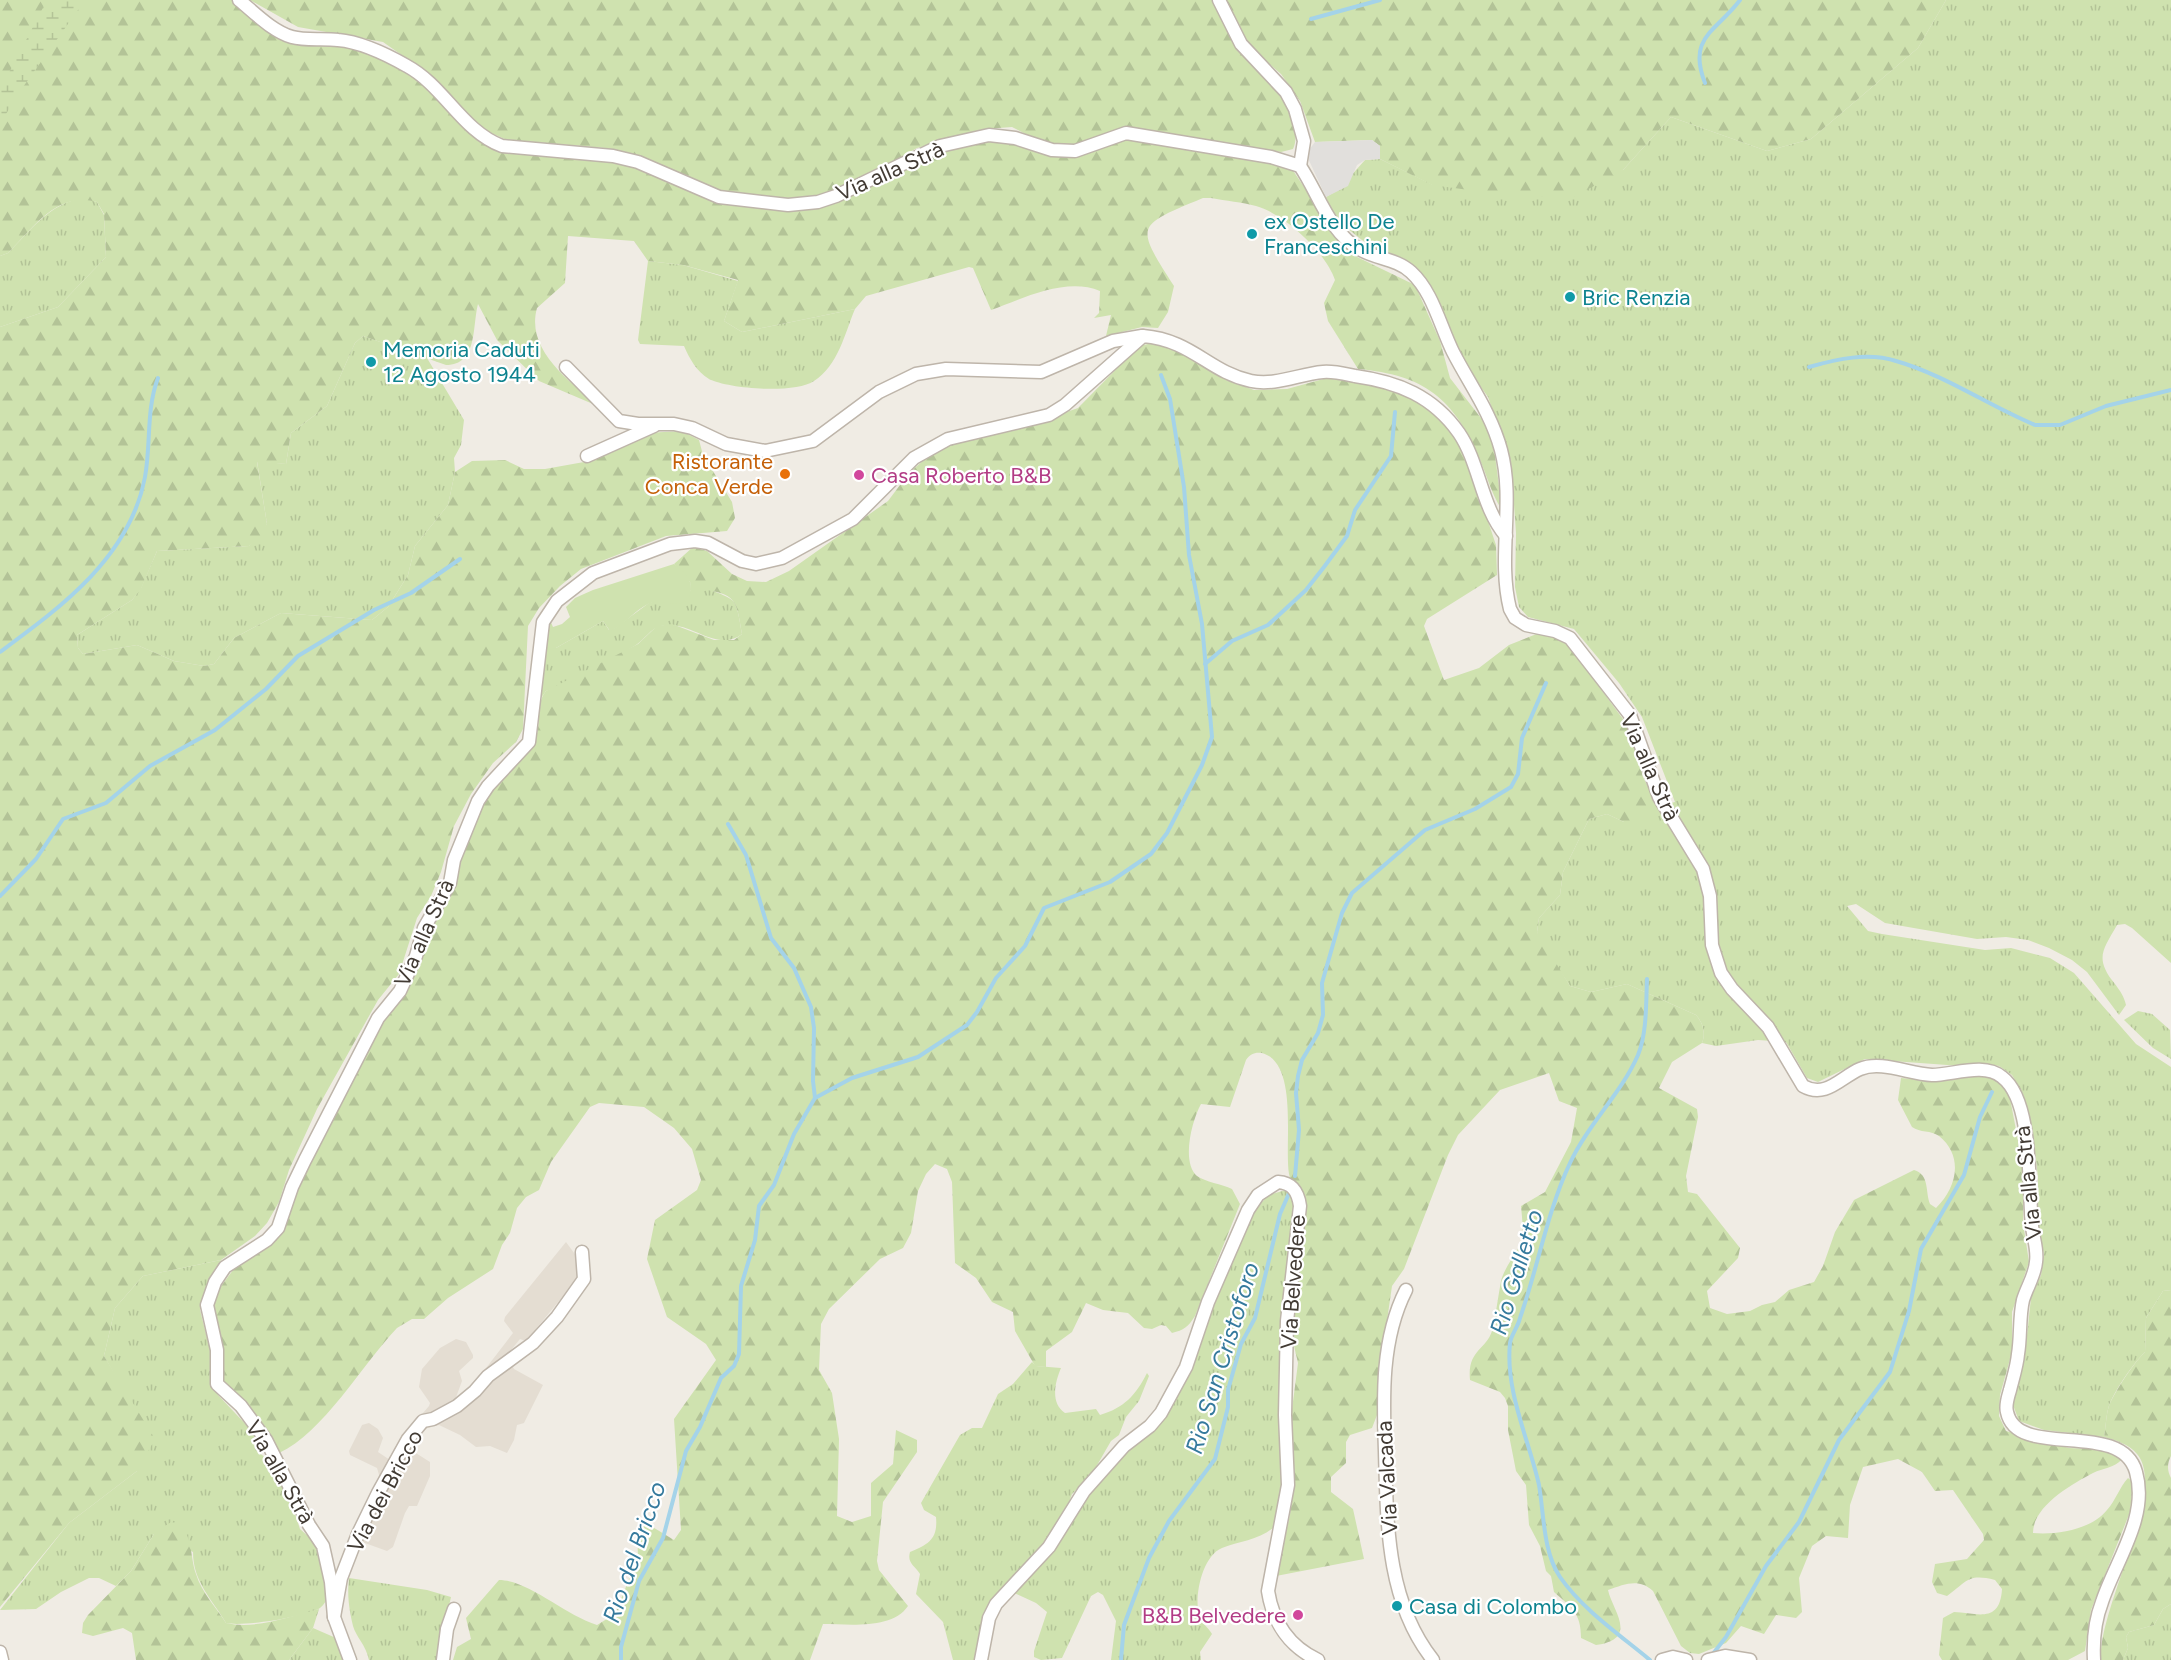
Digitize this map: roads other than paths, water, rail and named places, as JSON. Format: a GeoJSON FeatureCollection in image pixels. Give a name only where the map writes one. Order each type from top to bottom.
{"type":"FeatureCollection","features":[{"type":"Feature","properties":{"kind":"street","name":"Via alla Strà"},"geometry":{"type":"LineString","coordinates":[[239,0],[281,33],[304,39],[342,40],[372,49],[409,67],[436,89],[480,134],[502,146],[613,156],[639,162],[719,197],[740,201],[788,205],[818,202],[849,192],[899,164],[940,146],[989,135],[1015,138],[1052,150],[1075,151],[1126,134],[1271,157],[1300,166],[1327,215],[1349,241],[1361,250],[1409,270],[1426,291],[1454,353],[1485,406],[1498,441],[1508,479],[1506,536],[1510,609],[1515,618],[1526,625],[1554,631],[1570,639],[1630,715],[1659,796],[1703,869],[1710,896],[1712,945],[1721,973],[1732,989],[1768,1027],[1803,1086],[1809,1089],[1826,1089],[1869,1066],[1933,1075],[1991,1071],[2002,1076],[2012,1090],[2024,1128],[2030,1163],[2031,1224],[2036,1262],[2022,1303],[2018,1356],[2007,1403],[2007,1413],[2012,1425],[2021,1430],[2059,1440],[2114,1446],[2131,1459],[2137,1474],[2134,1524],[2102,1602],[2094,1634],[2094,1660]]}},
{"type":"Feature","properties":{"kind":"street"},"geometry":{"type":"LineString","coordinates":[[1219,0],[1241,44],[1286,92],[1295,109],[1304,141],[1300,166]]}},
{"type":"Feature","properties":{"kind":"street","name":"Via alla Strà"},"geometry":{"type":"LineString","coordinates":[[334,1617],[331,1582],[323,1546],[309,1525],[266,1440],[241,1406],[217,1384],[217,1350],[207,1305],[215,1282],[225,1267],[267,1239],[278,1228],[292,1187],[378,1018],[400,991],[416,956],[424,928],[450,883],[454,860],[478,801],[488,786],[529,742],[543,622],[557,601],[593,573],[670,544],[695,541],[708,543],[742,561],[756,564],[782,558],[853,519],[914,458],[948,439],[1048,415],[1065,405],[1143,336],[1175,341],[1230,374],[1251,381],[1282,380],[1324,372],[1381,379],[1428,399],[1443,412],[1460,434],[1472,458],[1495,520],[1506,536]]}},
{"type":"Feature","properties":{"kind":"street"},"geometry":{"type":"LineString","coordinates":[[566,367],[619,421],[674,424],[692,428],[726,444],[765,450],[813,441],[879,392],[916,374],[946,369],[1041,372],[1113,341],[1143,336]]}},
{"type":"Feature","properties":{"kind":"street"},"geometry":{"type":"LineString","coordinates":[[587,456],[658,424]]}},
{"type":"Feature","properties":{"kind":"street","name":"Via Belvedere"},"geometry":{"type":"LineString","coordinates":[[981,1660],[989,1618],[996,1604],[1049,1547],[1084,1491],[1124,1446],[1150,1426],[1161,1413],[1186,1367],[1208,1302],[1248,1210],[1258,1195],[1278,1182],[1292,1186],[1297,1192],[1300,1206],[1287,1321],[1285,1415],[1288,1485],[1269,1592],[1270,1606],[1280,1628],[1292,1642],[1318,1660]]}},
{"type":"Feature","properties":{"kind":"street","name":"Via dei Bricco"},"geometry":{"type":"LineString","coordinates":[[334,1617],[341,1578],[358,1534],[408,1439],[423,1421],[433,1419],[457,1406],[488,1376],[533,1343],[557,1317],[584,1279],[582,1252]]}},
{"type":"Feature","properties":{"kind":"street","name":"Via Valcada"},"geometry":{"type":"LineString","coordinates":[[1406,1290],[1397,1309],[1385,1369],[1384,1489],[1397,1585],[1416,1634],[1433,1660]]}},
{"type":"Feature","properties":{"kind":"street"},"geometry":{"type":"LineString","coordinates":[[443,1660],[447,1629],[454,1609]]}},
{"type":"Feature","properties":{"kind":"street"},"geometry":{"type":"LineString","coordinates":[[334,1617],[350,1660]]}},
{"type":"Feature","properties":{"kind":"street"},"geometry":{"type":"LineString","coordinates":[[0,1652],[2,1660]]}},
{"type":"Feature","properties":{"kind":"street"},"geometry":{"type":"LineString","coordinates":[[1708,1660],[1725,1656],[1750,1660]]}},
{"type":"Feature","properties":{"kind":"street"},"geometry":{"type":"LineString","coordinates":[[1662,1660],[1673,1657],[1686,1660]]}},
{"type":"Feature","properties":{"kind":"waterway"},"geometry":{"type":"LineString","coordinates":[[1311,19],[1380,0]]}},
{"type":"Feature","properties":{"kind":"waterway"},"geometry":{"type":"LineString","coordinates":[[1705,83],[1700,68],[1702,45],[1707,36],[1740,0]]}},
{"type":"Feature","properties":{"kind":"waterway"},"geometry":{"type":"LineString","coordinates":[[1809,367],[1841,359],[1885,358],[1932,374],[2035,425],[2060,425],[2106,406],[2171,390]]}},
{"type":"Feature","properties":{"kind":"waterway"},"geometry":{"type":"LineString","coordinates":[[815,1098],[852,1078],[918,1057],[967,1025],[996,978],[1025,946],[1044,908],[1110,882],[1151,854],[1167,833],[1202,765],[1212,737],[1202,624],[1189,555],[1184,487],[1170,399],[1161,375]]}},
{"type":"Feature","properties":{"kind":"waterway"},"geometry":{"type":"LineString","coordinates":[[0,652],[46,617],[90,578],[125,532],[137,506],[145,477],[150,415],[158,378]]}},
{"type":"Feature","properties":{"kind":"waterway"},"geometry":{"type":"LineString","coordinates":[[1205,664],[1232,641],[1268,625],[1306,590],[1324,567],[1347,536],[1355,510],[1391,456],[1395,412]]}},
{"type":"Feature","properties":{"kind":"waterway"},"geometry":{"type":"LineString","coordinates":[[0,896],[36,859],[63,819],[106,803],[150,766],[215,730],[266,689],[298,656],[374,610],[411,593],[460,559]]}},
{"type":"Feature","properties":{"kind":"waterway","name":"Rio San Cristoforo"},"geometry":{"type":"LineString","coordinates":[[1295,1176],[1299,1130],[1296,1093],[1298,1076],[1302,1060],[1318,1033],[1323,1015],[1322,983],[1342,913],[1352,893],[1425,830],[1475,809],[1511,787],[1518,774],[1522,738],[1546,683]]}},
{"type":"Feature","properties":{"kind":"waterway","name":"Rio del Bricco"},"geometry":{"type":"LineString","coordinates":[[621,1660],[621,1647],[639,1581],[663,1538],[686,1451],[700,1427],[721,1378],[734,1366],[739,1354],[741,1286],[755,1240],[759,1206],[774,1185],[794,1134],[815,1098],[814,1028],[811,1007],[794,968],[771,938],[746,855],[728,824]]}},
{"type":"Feature","properties":{"kind":"waterway","name":"Rio Galletto"},"geometry":{"type":"LineString","coordinates":[[1647,979],[1645,1028],[1638,1055],[1623,1083],[1586,1135],[1570,1163],[1549,1220],[1519,1321],[1510,1343],[1509,1361],[1514,1397],[1539,1485],[1547,1545],[1554,1567],[1569,1589],[1602,1622],[1650,1660]]}},
{"type":"Feature","properties":{"kind":"waterway"},"geometry":{"type":"LineString","coordinates":[[1712,1655],[1726,1637],[1766,1566],[1799,1522],[1839,1440],[1890,1372],[1909,1311],[1921,1249],[1964,1175],[1980,1117],[1992,1092]]}},
{"type":"Feature","properties":{"kind":"waterway","name":"Rio San Cristoforo"},"geometry":{"type":"LineString","coordinates":[[1121,1660],[1124,1625],[1149,1558],[1169,1521],[1215,1459],[1228,1407],[1228,1390],[1241,1344],[1255,1318],[1280,1214],[1290,1191]]}},
{"type":"Feature","properties":{"kind":"place","name":"ex Ostello De Franceschini"},"geometry":{"type":"Point","coordinates":[1252,234]}},
{"type":"Feature","properties":{"kind":"place","name":"Bric Renzia"},"geometry":{"type":"Point","coordinates":[1570,297]}},
{"type":"Feature","properties":{"kind":"place","name":"Memoria Caduti 12 Agosto 1944"},"geometry":{"type":"Point","coordinates":[371,362]}},
{"type":"Feature","properties":{"kind":"place","name":"Ristorante Conca Verde"},"geometry":{"type":"Point","coordinates":[785,474]}},
{"type":"Feature","properties":{"kind":"place","name":"Casa Roberto B&B"},"geometry":{"type":"Point","coordinates":[859,475]}},
{"type":"Feature","properties":{"kind":"place","name":"Casa di Colombo"},"geometry":{"type":"Point","coordinates":[1397,1606]}},
{"type":"Feature","properties":{"kind":"place","name":"B&B Belvedere"},"geometry":{"type":"Point","coordinates":[1298,1615]}}]}
